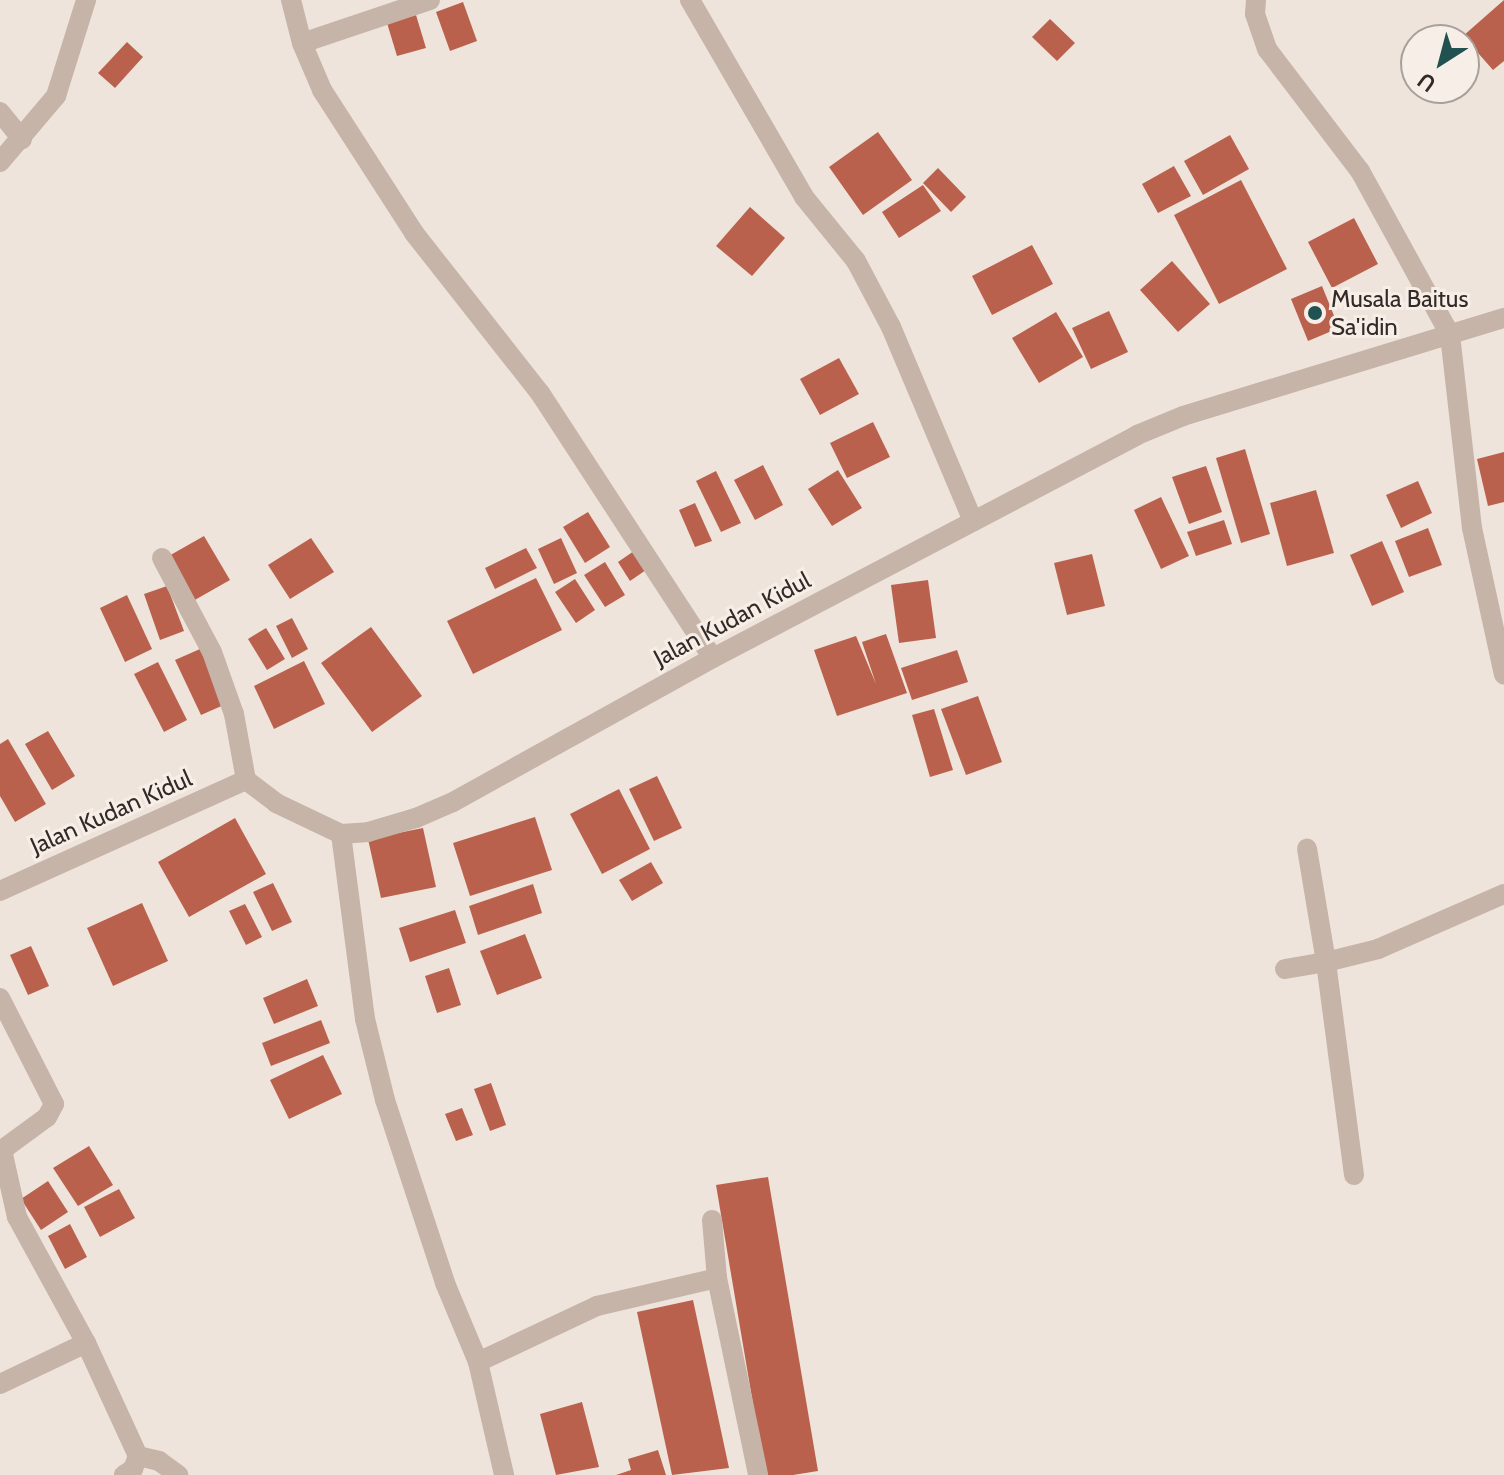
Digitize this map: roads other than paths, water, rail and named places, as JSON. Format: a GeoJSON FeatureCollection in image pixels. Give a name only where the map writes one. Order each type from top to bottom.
{"type":"FeatureCollection","features":[{"type":"Feature","properties":{"kind":"street"},"geometry":{"type":"LineString","coordinates":[[0,162],[56,96],[86,0]]}},
{"type":"Feature","properties":{"kind":"street"},"geometry":{"type":"LineString","coordinates":[[291,0],[302,43],[322,90],[414,233],[540,393],[713,658]]}},
{"type":"Feature","properties":{"kind":"street"},"geometry":{"type":"LineString","coordinates":[[302,43],[430,0]]}},
{"type":"Feature","properties":{"kind":"street"},"geometry":{"type":"LineString","coordinates":[[690,0],[804,197],[856,261],[891,327],[973,521]]}},
{"type":"Feature","properties":{"kind":"street"},"geometry":{"type":"LineString","coordinates":[[1256,0],[1255,14],[1267,49],[1360,171],[1450,335],[1472,528],[1504,675]]}},
{"type":"Feature","properties":{"kind":"street"},"geometry":{"type":"LineString","coordinates":[[0,112],[22,139]]}},
{"type":"Feature","properties":{"kind":"street","name":"Jalan Kudan Kidul"},"geometry":{"type":"LineString","coordinates":[[341,834],[368,832],[453,802],[713,658],[1137,435],[1183,416],[1504,318]]}},
{"type":"Feature","properties":{"kind":"street"},"geometry":{"type":"LineString","coordinates":[[162,558],[212,652],[234,714],[246,780],[276,803],[341,834],[365,1019],[385,1100],[445,1283],[478,1362],[504,1475]]}},
{"type":"Feature","properties":{"kind":"street","name":"Jalan Kudan Kidul"},"geometry":{"type":"LineString","coordinates":[[0,891],[246,780]]}},
{"type":"Feature","properties":{"kind":"street"},"geometry":{"type":"LineString","coordinates":[[1307,849],[1326,962],[1354,1175]]}},
{"type":"Feature","properties":{"kind":"street"},"geometry":{"type":"LineString","coordinates":[[1285,969],[1378,949],[1504,894]]}},
{"type":"Feature","properties":{"kind":"street"},"geometry":{"type":"LineString","coordinates":[[0,998],[54,1104],[47,1117],[2,1150],[9,1221],[86,1343],[138,1456],[133,1469],[124,1475]]}},
{"type":"Feature","properties":{"kind":"street"},"geometry":{"type":"LineString","coordinates":[[712,1220],[717,1278],[758,1475]]}},
{"type":"Feature","properties":{"kind":"street"},"geometry":{"type":"LineString","coordinates":[[478,1362],[597,1306],[717,1278]]}},
{"type":"Feature","properties":{"kind":"street"},"geometry":{"type":"LineString","coordinates":[[0,1384],[86,1343]]}},
{"type":"Feature","properties":{"kind":"street"},"geometry":{"type":"LineString","coordinates":[[138,1456],[159,1461],[178,1475]]}},
{"type":"Feature","properties":{"kind":"place","name":"Musala Baitus Sa'idin"},"geometry":{"type":"Point","coordinates":[1315,313]}}]}
